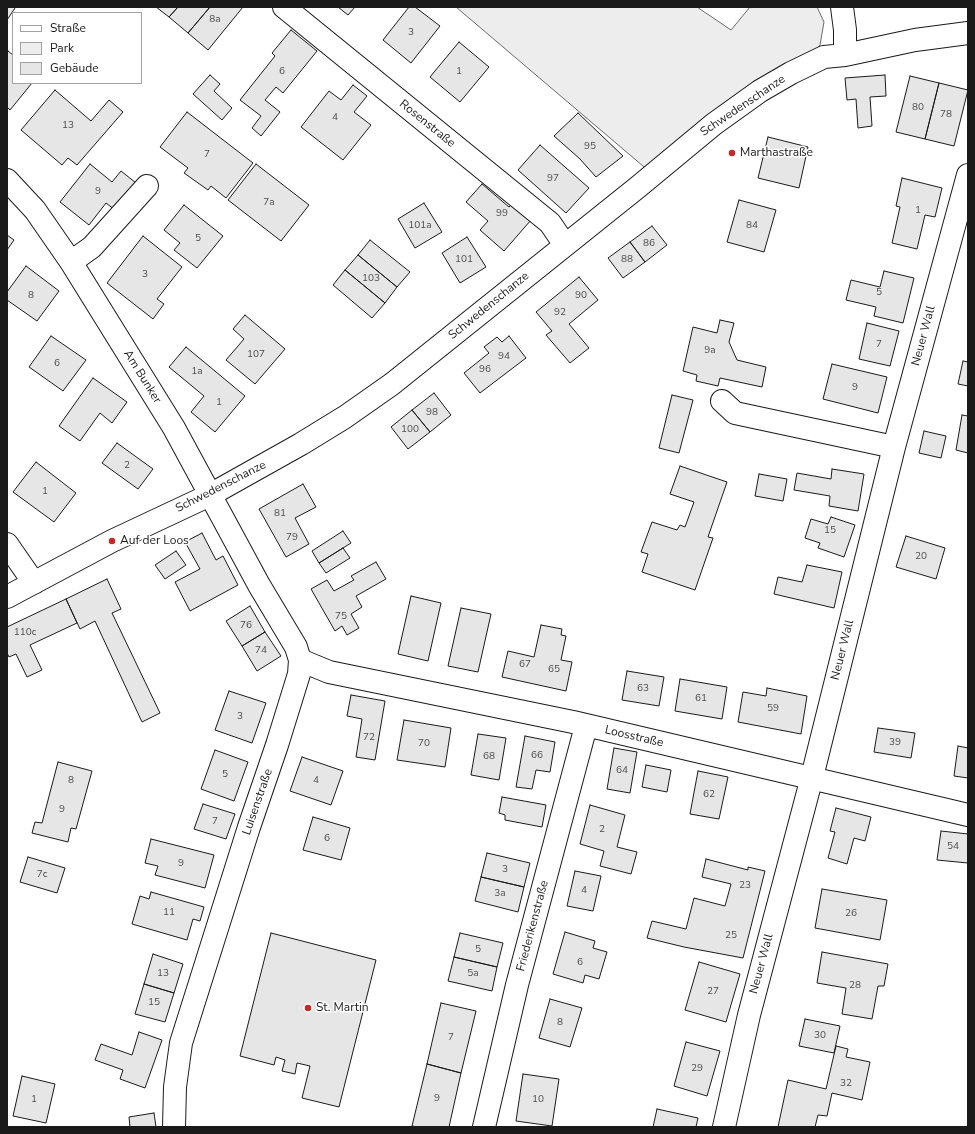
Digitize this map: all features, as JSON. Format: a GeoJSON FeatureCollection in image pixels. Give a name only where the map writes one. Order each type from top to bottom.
{"type":"FeatureCollection","features":[{"type":"Feature","properties":{"kind":"street","name":"Rosenstraße"},"geometry":{"type":"LineString","coordinates":[[284,7],[550,223],[565,245]]}},
{"type":"Feature","properties":{"kind":"street"},"geometry":{"type":"LineString","coordinates":[[842,7],[846,55]]}},
{"type":"Feature","properties":{"kind":"street","name":"Schwedenschanze"},"geometry":{"type":"LineString","coordinates":[[7,596],[112,541],[210,495],[294,448],[345,417],[392,384],[714,124],[760,91],[824,57],[846,55],[915,40],[968,33]]}},
{"type":"Feature","properties":{"kind":"street","name":"Neuer Wall"},"geometry":{"type":"LineString","coordinates":[[724,1127],[749,1015],[812,778],[894,448],[968,175]]}},
{"type":"Feature","properties":{"kind":"street","name":"Am Bunker"},"geometry":{"type":"LineString","coordinates":[[7,180],[35,210],[71,262],[174,428],[210,495]]}},
{"type":"Feature","properties":{"kind":"street"},"geometry":{"type":"LineString","coordinates":[[71,262],[92,247],[147,186]]}},
{"type":"Feature","properties":{"kind":"street"},"geometry":{"type":"LineString","coordinates":[[722,401],[735,414],[894,448]]}},
{"type":"Feature","properties":{"kind":"street","name":"Luisenstraße"},"geometry":{"type":"LineString","coordinates":[[174,1127],[175,1087],[181,1043],[290,703],[299,674],[300,660],[296,647],[259,586],[210,495]]}},
{"type":"Feature","properties":{"kind":"street"},"geometry":{"type":"LineString","coordinates":[[7,544],[34,583]]}},
{"type":"Feature","properties":{"kind":"street","name":"Loosstraße"},"geometry":{"type":"LineString","coordinates":[[300,660],[329,672],[586,726],[968,815]]}},
{"type":"Feature","properties":{"kind":"street","name":"Friederikenstraße"},"geometry":{"type":"LineString","coordinates":[[484,1127],[517,985],[586,726]]}},
{"type":"Feature","properties":{"kind":"green space"},"geometry":{"type":"Polygon","coordinates":[[[456,7],[697,7],[731,30],[750,7],[817,7],[824,22],[820,45],[800,69],[650,172],[456,7]]]}},
{"type":"Feature","properties":{"kind":"building"},"geometry":{"type":"Polygon","coordinates":[[[7,7],[15,8],[12,12],[7,20],[7,7]]]}},
{"type":"Feature","properties":{"kind":"building"},"geometry":{"type":"Polygon","coordinates":[[[156,7],[178,7],[169,17],[156,7]]]}},
{"type":"Feature","properties":{"kind":"building"},"geometry":{"type":"Polygon","coordinates":[[[178,7],[210,7],[188,33],[169,17],[178,7]]]}},
{"type":"Feature","properties":{"kind":"building"},"geometry":{"type":"Polygon","coordinates":[[[210,7],[243,7],[208,50],[188,33],[210,7]]]}},
{"type":"Feature","properties":{"kind":"building"},"geometry":{"type":"Polygon","coordinates":[[[338,7],[355,7],[348,15],[338,7]]]}},
{"type":"Feature","properties":{"kind":"building"},"geometry":{"type":"Polygon","coordinates":[[[409,7],[415,7],[440,26],[411,63],[383,40],[409,7]]]}},
{"type":"Feature","properties":{"kind":"building"},"geometry":{"type":"Polygon","coordinates":[[[291,30],[317,51],[283,93],[276,87],[265,100],[280,112],[261,136],[252,128],[261,116],[240,100],[275,56],[272,53],[291,30]]]}},
{"type":"Feature","properties":{"kind":"building"},"geometry":{"type":"Polygon","coordinates":[[[459,42],[489,67],[460,102],[430,77],[459,42]]]}},
{"type":"Feature","properties":{"kind":"building"},"geometry":{"type":"Polygon","coordinates":[[[8,51],[12,54],[12,84],[31,84],[10,110],[7,107],[8,51]]]}},
{"type":"Feature","properties":{"kind":"building"},"geometry":{"type":"Polygon","coordinates":[[[210,75],[220,84],[214,91],[232,108],[222,120],[193,94],[210,75]]]}},
{"type":"Feature","properties":{"kind":"building"},"geometry":{"type":"Polygon","coordinates":[[[885,75],[886,96],[870,97],[872,126],[858,128],[856,99],[847,100],[845,78],[885,75]]]}},
{"type":"Feature","properties":{"kind":"building"},"geometry":{"type":"Polygon","coordinates":[[[910,76],[939,83],[925,139],[896,132],[910,76]]]}},
{"type":"Feature","properties":{"kind":"building"},"geometry":{"type":"Polygon","coordinates":[[[939,83],[968,90],[954,146],[925,139],[939,83]]]}},
{"type":"Feature","properties":{"kind":"building"},"geometry":{"type":"Polygon","coordinates":[[[353,85],[367,96],[354,112],[371,125],[343,160],[301,127],[329,91],[341,100],[353,85]]]}},
{"type":"Feature","properties":{"kind":"building"},"geometry":{"type":"Polygon","coordinates":[[[55,90],[91,121],[109,100],[123,112],[77,165],[68,158],[62,165],[21,130],[55,90]]]}},
{"type":"Feature","properties":{"kind":"building"},"geometry":{"type":"Polygon","coordinates":[[[187,112],[253,163],[226,198],[211,186],[208,190],[184,173],[188,168],[160,147],[187,112]]]}},
{"type":"Feature","properties":{"kind":"building"},"geometry":{"type":"Polygon","coordinates":[[[578,113],[623,156],[596,177],[580,159],[554,136],[578,113]]]}},
{"type":"Feature","properties":{"kind":"building"},"geometry":{"type":"Polygon","coordinates":[[[768,137],[808,147],[799,188],[758,178],[768,137]]]}},
{"type":"Feature","properties":{"kind":"building"},"geometry":{"type":"Polygon","coordinates":[[[540,145],[589,188],[566,213],[518,170],[540,145]]]}},
{"type":"Feature","properties":{"kind":"building"},"geometry":{"type":"Polygon","coordinates":[[[90,164],[112,182],[121,171],[136,183],[115,210],[106,203],[89,225],[60,202],[90,164]]]}},
{"type":"Feature","properties":{"kind":"building"},"geometry":{"type":"Polygon","coordinates":[[[256,164],[309,205],[281,241],[228,200],[256,164]]]}},
{"type":"Feature","properties":{"kind":"building"},"geometry":{"type":"Polygon","coordinates":[[[902,178],[942,188],[935,217],[925,215],[917,249],[892,243],[900,207],[896,206],[902,178]]]}},
{"type":"Feature","properties":{"kind":"building"},"geometry":{"type":"Polygon","coordinates":[[[482,184],[509,207],[512,204],[531,220],[504,251],[480,230],[488,221],[466,202],[482,184]]]}},
{"type":"Feature","properties":{"kind":"building"},"geometry":{"type":"Polygon","coordinates":[[[739,200],[776,210],[764,252],[727,242],[739,200]]]}},
{"type":"Feature","properties":{"kind":"building"},"geometry":{"type":"Polygon","coordinates":[[[424,203],[442,232],[415,248],[398,219],[424,203]]]}},
{"type":"Feature","properties":{"kind":"building"},"geometry":{"type":"Polygon","coordinates":[[[184,205],[223,236],[197,268],[174,250],[180,243],[164,230],[184,205]]]}},
{"type":"Feature","properties":{"kind":"building"},"geometry":{"type":"Polygon","coordinates":[[[652,226],[667,245],[645,262],[630,242],[652,226]]]}},
{"type":"Feature","properties":{"kind":"building"},"geometry":{"type":"Polygon","coordinates":[[[7,235],[14,240],[7,250],[7,235]]]}},
{"type":"Feature","properties":{"kind":"building"},"geometry":{"type":"Polygon","coordinates":[[[143,236],[182,267],[157,299],[164,304],[153,319],[107,283],[143,236]]]}},
{"type":"Feature","properties":{"kind":"building"},"geometry":{"type":"Polygon","coordinates":[[[467,237],[486,267],[460,283],[442,253],[467,237]]]}},
{"type":"Feature","properties":{"kind":"building"},"geometry":{"type":"Polygon","coordinates":[[[370,240],[410,272],[397,287],[358,255],[370,240]]]}},
{"type":"Feature","properties":{"kind":"building"},"geometry":{"type":"Polygon","coordinates":[[[630,242],[645,262],[623,278],[608,258],[630,242]]]}},
{"type":"Feature","properties":{"kind":"building"},"geometry":{"type":"Polygon","coordinates":[[[358,255],[397,287],[385,303],[345,270],[358,255]]]}},
{"type":"Feature","properties":{"kind":"building"},"geometry":{"type":"Polygon","coordinates":[[[26,266],[59,291],[37,321],[7,300],[7,292],[26,266]]]}},
{"type":"Feature","properties":{"kind":"building"},"geometry":{"type":"Polygon","coordinates":[[[345,270],[385,303],[372,318],[333,285],[345,270]]]}},
{"type":"Feature","properties":{"kind":"building"},"geometry":{"type":"Polygon","coordinates":[[[884,271],[914,278],[903,323],[874,316],[876,307],[846,300],[851,280],[880,287],[884,271]]]}},
{"type":"Feature","properties":{"kind":"building"},"geometry":{"type":"Polygon","coordinates":[[[579,277],[598,300],[569,324],[589,348],[570,363],[546,335],[552,331],[536,312],[579,277]]]}},
{"type":"Feature","properties":{"kind":"building"},"geometry":{"type":"Polygon","coordinates":[[[245,315],[285,349],[255,384],[226,360],[244,339],[233,329],[245,315]]]}},
{"type":"Feature","properties":{"kind":"building"},"geometry":{"type":"Polygon","coordinates":[[[720,320],[734,323],[729,342],[737,360],[766,367],[762,387],[720,378],[718,386],[696,381],[697,375],[683,371],[693,327],[717,333],[720,320]]]}},
{"type":"Feature","properties":{"kind":"building"},"geometry":{"type":"Polygon","coordinates":[[[867,323],[899,331],[890,366],[859,359],[867,323]]]}},
{"type":"Feature","properties":{"kind":"building"},"geometry":{"type":"Polygon","coordinates":[[[51,336],[86,360],[63,391],[29,367],[51,336]]]}},
{"type":"Feature","properties":{"kind":"building"},"geometry":{"type":"Polygon","coordinates":[[[509,336],[526,358],[480,393],[464,373],[489,353],[484,347],[497,337],[502,342],[509,336]]]}},
{"type":"Feature","properties":{"kind":"building"},"geometry":{"type":"Polygon","coordinates":[[[186,347],[245,396],[215,432],[191,412],[204,396],[169,367],[186,347]]]}},
{"type":"Feature","properties":{"kind":"building"},"geometry":{"type":"Polygon","coordinates":[[[963,361],[968,362],[968,386],[958,384],[963,361]]]}},
{"type":"Feature","properties":{"kind":"building"},"geometry":{"type":"Polygon","coordinates":[[[832,364],[887,377],[878,413],[823,399],[832,364]]]}},
{"type":"Feature","properties":{"kind":"building"},"geometry":{"type":"Polygon","coordinates":[[[93,378],[127,402],[112,423],[100,413],[80,441],[59,426],[93,378]]]}},
{"type":"Feature","properties":{"kind":"building"},"geometry":{"type":"Polygon","coordinates":[[[434,393],[451,415],[430,432],[412,410],[434,393]]]}},
{"type":"Feature","properties":{"kind":"building"},"geometry":{"type":"Polygon","coordinates":[[[672,395],[693,400],[679,453],[659,448],[672,395]]]}},
{"type":"Feature","properties":{"kind":"building"},"geometry":{"type":"Polygon","coordinates":[[[412,410],[430,432],[408,449],[391,427],[412,410]]]}},
{"type":"Feature","properties":{"kind":"building"},"geometry":{"type":"Polygon","coordinates":[[[962,415],[968,416],[968,453],[956,450],[962,415]]]}},
{"type":"Feature","properties":{"kind":"building"},"geometry":{"type":"Polygon","coordinates":[[[924,431],[946,436],[941,458],[919,453],[924,431]]]}},
{"type":"Feature","properties":{"kind":"building"},"geometry":{"type":"Polygon","coordinates":[[[117,443],[153,469],[138,489],[102,463],[117,443]]]}},
{"type":"Feature","properties":{"kind":"building"},"geometry":{"type":"Polygon","coordinates":[[[36,462],[76,493],[54,522],[13,492],[36,462]]]}},
{"type":"Feature","properties":{"kind":"building"},"geometry":{"type":"Polygon","coordinates":[[[680,466],[727,482],[708,537],[713,538],[695,590],[642,572],[648,554],[641,552],[652,522],[677,530],[680,525],[685,527],[694,502],[670,494],[680,466]]]}},
{"type":"Feature","properties":{"kind":"building"},"geometry":{"type":"Polygon","coordinates":[[[832,469],[864,474],[858,511],[829,506],[830,496],[794,490],[797,473],[831,479],[832,469]]]}},
{"type":"Feature","properties":{"kind":"building"},"geometry":{"type":"Polygon","coordinates":[[[759,474],[787,479],[783,501],[755,496],[759,474]]]}},
{"type":"Feature","properties":{"kind":"building"},"geometry":{"type":"Polygon","coordinates":[[[303,484],[316,507],[295,518],[309,544],[286,557],[259,509],[303,484]]]}},
{"type":"Feature","properties":{"kind":"building"},"geometry":{"type":"Polygon","coordinates":[[[831,517],[855,525],[844,557],[818,548],[820,543],[805,538],[811,519],[828,524],[831,517]]]}},
{"type":"Feature","properties":{"kind":"building"},"geometry":{"type":"Polygon","coordinates":[[[343,531],[351,543],[319,563],[312,551],[343,531]]]}},
{"type":"Feature","properties":{"kind":"building"},"geometry":{"type":"Polygon","coordinates":[[[202,533],[216,560],[223,556],[238,585],[190,611],[175,582],[200,569],[185,542],[202,533]]]}},
{"type":"Feature","properties":{"kind":"building"},"geometry":{"type":"Polygon","coordinates":[[[906,536],[945,548],[936,579],[896,567],[906,536]]]}},
{"type":"Feature","properties":{"kind":"building"},"geometry":{"type":"Polygon","coordinates":[[[343,548],[350,558],[326,573],[319,563],[343,548]]]}},
{"type":"Feature","properties":{"kind":"building"},"geometry":{"type":"Polygon","coordinates":[[[176,551],[186,565],[165,579],[155,565],[176,551]]]}},
{"type":"Feature","properties":{"kind":"building"},"geometry":{"type":"Polygon","coordinates":[[[376,562],[386,579],[356,596],[362,607],[351,614],[359,628],[347,635],[342,626],[335,631],[311,589],[327,580],[334,591],[354,580],[351,576],[376,562]]]}},
{"type":"Feature","properties":{"kind":"building"},"geometry":{"type":"Polygon","coordinates":[[[807,565],[842,572],[834,608],[774,594],[778,577],[802,582],[807,565]]]}},
{"type":"Feature","properties":{"kind":"building"},"geometry":{"type":"Polygon","coordinates":[[[107,579],[121,609],[112,613],[160,713],[142,722],[95,621],[80,629],[66,599],[107,579]]]}},
{"type":"Feature","properties":{"kind":"building"},"geometry":{"type":"Polygon","coordinates":[[[411,596],[441,603],[428,661],[398,654],[411,596]]]}},
{"type":"Feature","properties":{"kind":"building"},"geometry":{"type":"Polygon","coordinates":[[[66,599],[77,623],[30,645],[42,670],[27,677],[16,654],[9,657],[7,653],[7,627],[66,599]]]}},
{"type":"Feature","properties":{"kind":"building"},"geometry":{"type":"Polygon","coordinates":[[[250,606],[265,632],[242,646],[226,621],[250,606]]]}},
{"type":"Feature","properties":{"kind":"building"},"geometry":{"type":"Polygon","coordinates":[[[461,608],[491,614],[478,672],[448,666],[461,608]]]}},
{"type":"Feature","properties":{"kind":"building"},"geometry":{"type":"Polygon","coordinates":[[[541,625],[562,629],[561,635],[566,636],[561,660],[572,662],[566,691],[502,677],[508,651],[534,657],[541,625]]]}},
{"type":"Feature","properties":{"kind":"building"},"geometry":{"type":"Polygon","coordinates":[[[265,632],[281,656],[257,671],[242,646],[265,632]]]}},
{"type":"Feature","properties":{"kind":"building"},"geometry":{"type":"Polygon","coordinates":[[[627,671],[664,677],[659,706],[622,700],[627,671]]]}},
{"type":"Feature","properties":{"kind":"building"},"geometry":{"type":"Polygon","coordinates":[[[680,679],[727,687],[722,719],[675,711],[680,679]]]}},
{"type":"Feature","properties":{"kind":"building"},"geometry":{"type":"Polygon","coordinates":[[[767,688],[807,696],[801,734],[738,722],[743,692],[766,696],[767,688]]]}},
{"type":"Feature","properties":{"kind":"building"},"geometry":{"type":"Polygon","coordinates":[[[229,691],[266,703],[252,743],[215,730],[229,691]]]}},
{"type":"Feature","properties":{"kind":"building"},"geometry":{"type":"Polygon","coordinates":[[[351,695],[385,701],[375,760],[356,757],[362,719],[347,716],[351,695]]]}},
{"type":"Feature","properties":{"kind":"building"},"geometry":{"type":"Polygon","coordinates":[[[404,720],[451,728],[445,767],[397,760],[404,720]]]}},
{"type":"Feature","properties":{"kind":"building"},"geometry":{"type":"Polygon","coordinates":[[[878,728],[915,733],[911,758],[874,752],[878,728]]]}},
{"type":"Feature","properties":{"kind":"building"},"geometry":{"type":"Polygon","coordinates":[[[478,734],[506,738],[499,780],[471,775],[478,734]]]}},
{"type":"Feature","properties":{"kind":"building"},"geometry":{"type":"Polygon","coordinates":[[[525,736],[555,742],[550,772],[536,770],[532,789],[516,787],[525,736]]]}},
{"type":"Feature","properties":{"kind":"building"},"geometry":{"type":"Polygon","coordinates":[[[958,746],[968,748],[968,778],[954,776],[958,746]]]}},
{"type":"Feature","properties":{"kind":"building"},"geometry":{"type":"Polygon","coordinates":[[[614,748],[637,752],[630,793],[607,789],[614,748]]]}},
{"type":"Feature","properties":{"kind":"building"},"geometry":{"type":"Polygon","coordinates":[[[215,750],[248,762],[234,801],[201,789],[215,750]]]}},
{"type":"Feature","properties":{"kind":"building"},"geometry":{"type":"Polygon","coordinates":[[[302,757],[343,771],[331,805],[290,791],[302,757]]]}},
{"type":"Feature","properties":{"kind":"building"},"geometry":{"type":"Polygon","coordinates":[[[58,762],[92,771],[76,829],[71,828],[68,842],[32,833],[35,822],[42,823],[58,762]]]}},
{"type":"Feature","properties":{"kind":"building"},"geometry":{"type":"Polygon","coordinates":[[[646,765],[671,770],[667,792],[642,787],[646,765]]]}},
{"type":"Feature","properties":{"kind":"building"},"geometry":{"type":"Polygon","coordinates":[[[698,771],[728,777],[719,819],[690,814],[698,771]]]}},
{"type":"Feature","properties":{"kind":"building"},"geometry":{"type":"Polygon","coordinates":[[[502,797],[546,805],[542,827],[505,820],[505,815],[499,813],[502,797]]]}},
{"type":"Feature","properties":{"kind":"building"},"geometry":{"type":"Polygon","coordinates":[[[203,804],[235,814],[226,839],[194,829],[203,804]]]}},
{"type":"Feature","properties":{"kind":"building"},"geometry":{"type":"Polygon","coordinates":[[[590,805],[625,815],[617,847],[637,852],[631,874],[600,866],[604,851],[580,844],[590,805]]]}},
{"type":"Feature","properties":{"kind":"building"},"geometry":{"type":"Polygon","coordinates":[[[836,808],[871,817],[865,841],[854,838],[847,864],[828,858],[835,832],[830,831],[836,808]]]}},
{"type":"Feature","properties":{"kind":"building"},"geometry":{"type":"Polygon","coordinates":[[[313,817],[350,828],[341,860],[303,850],[313,817]]]}},
{"type":"Feature","properties":{"kind":"building"},"geometry":{"type":"Polygon","coordinates":[[[941,831],[968,834],[968,863],[937,860],[941,831]]]}},
{"type":"Feature","properties":{"kind":"building"},"geometry":{"type":"Polygon","coordinates":[[[151,839],[214,855],[205,888],[155,875],[158,866],[145,863],[151,839]]]}},
{"type":"Feature","properties":{"kind":"building"},"geometry":{"type":"Polygon","coordinates":[[[487,853],[530,863],[524,887],[481,877],[487,853]]]}},
{"type":"Feature","properties":{"kind":"building"},"geometry":{"type":"Polygon","coordinates":[[[28,857],[65,868],[57,893],[20,882],[28,857]]]}},
{"type":"Feature","properties":{"kind":"building"},"geometry":{"type":"Polygon","coordinates":[[[706,859],[748,870],[748,867],[765,871],[743,958],[684,947],[647,938],[652,921],[686,929],[694,898],[725,906],[731,884],[702,877],[706,859]]]}},
{"type":"Feature","properties":{"kind":"building"},"geometry":{"type":"Polygon","coordinates":[[[575,871],[601,876],[593,911],[567,906],[575,871]]]}},
{"type":"Feature","properties":{"kind":"building"},"geometry":{"type":"Polygon","coordinates":[[[481,877],[524,887],[518,912],[475,901],[481,877]]]}},
{"type":"Feature","properties":{"kind":"building"},"geometry":{"type":"Polygon","coordinates":[[[822,889],[887,900],[880,940],[815,928],[822,889]]]}},
{"type":"Feature","properties":{"kind":"building"},"geometry":{"type":"Polygon","coordinates":[[[151,892],[204,907],[200,921],[193,919],[187,940],[132,924],[140,896],[149,899],[151,892]]]}},
{"type":"Feature","properties":{"kind":"building"},"geometry":{"type":"Polygon","coordinates":[[[565,932],[595,941],[593,948],[607,952],[599,979],[585,975],[583,983],[553,974],[565,932]]]}},
{"type":"Feature","properties":{"kind":"building","name":"St. Martin"},"geometry":{"type":"Polygon","coordinates":[[[271,933],[376,960],[339,1107],[302,1098],[310,1066],[297,1063],[295,1074],[282,1071],[285,1060],[276,1057],[274,1065],[240,1056],[271,933]]]}},
{"type":"Feature","properties":{"kind":"building"},"geometry":{"type":"Polygon","coordinates":[[[460,933],[503,943],[497,967],[454,957],[460,933]]]}},
{"type":"Feature","properties":{"kind":"building"},"geometry":{"type":"Polygon","coordinates":[[[822,952],[888,964],[884,986],[878,986],[872,1019],[842,1014],[846,988],[817,983],[822,952]]]}},
{"type":"Feature","properties":{"kind":"building"},"geometry":{"type":"Polygon","coordinates":[[[153,954],[183,964],[174,993],[144,984],[153,954]]]}},
{"type":"Feature","properties":{"kind":"building"},"geometry":{"type":"Polygon","coordinates":[[[454,957],[497,967],[492,991],[448,981],[454,957]]]}},
{"type":"Feature","properties":{"kind":"building"},"geometry":{"type":"Polygon","coordinates":[[[699,962],[740,974],[726,1022],[685,1010],[699,962]]]}},
{"type":"Feature","properties":{"kind":"building"},"geometry":{"type":"Polygon","coordinates":[[[144,984],[174,993],[165,1022],[135,1014],[144,984]]]}},
{"type":"Feature","properties":{"kind":"building"},"geometry":{"type":"Polygon","coordinates":[[[550,999],[582,1008],[570,1047],[539,1038],[550,999]]]}},
{"type":"Feature","properties":{"kind":"building"},"geometry":{"type":"Polygon","coordinates":[[[441,1003],[476,1011],[461,1073],[427,1064],[441,1003]]]}},
{"type":"Feature","properties":{"kind":"building"},"geometry":{"type":"Polygon","coordinates":[[[805,1019],[840,1026],[834,1053],[799,1046],[805,1019]]]}},
{"type":"Feature","properties":{"kind":"building"},"geometry":{"type":"Polygon","coordinates":[[[139,1032],[162,1040],[145,1088],[120,1079],[123,1070],[95,1060],[101,1044],[132,1055],[139,1032]]]}},
{"type":"Feature","properties":{"kind":"building"},"geometry":{"type":"Polygon","coordinates":[[[686,1042],[720,1051],[707,1096],[674,1086],[686,1042]]]}},
{"type":"Feature","properties":{"kind":"building"},"geometry":{"type":"Polygon","coordinates":[[[836,1046],[848,1049],[846,1057],[870,1062],[862,1100],[832,1093],[827,1116],[818,1115],[815,1127],[778,1127],[788,1080],[826,1089],[836,1046]]]}},
{"type":"Feature","properties":{"kind":"building"},"geometry":{"type":"Polygon","coordinates":[[[427,1064],[461,1073],[449,1127],[412,1126],[427,1064]]]}},
{"type":"Feature","properties":{"kind":"building"},"geometry":{"type":"Polygon","coordinates":[[[523,1074],[559,1079],[552,1126],[516,1121],[523,1074]]]}},
{"type":"Feature","properties":{"kind":"building"},"geometry":{"type":"Polygon","coordinates":[[[22,1076],[55,1084],[46,1123],[13,1116],[22,1076]]]}},
{"type":"Feature","properties":{"kind":"building"},"geometry":{"type":"Polygon","coordinates":[[[657,1109],[698,1118],[696,1127],[653,1127],[657,1109]]]}},
{"type":"Feature","properties":{"kind":"building"},"geometry":{"type":"Polygon","coordinates":[[[154,1113],[156,1127],[130,1127],[129,1117],[154,1113]]]}},
{"type":"Feature","properties":{"kind":"place","name":"Marthastraße"},"geometry":{"type":"Point","coordinates":[732,153]}},
{"type":"Feature","properties":{"kind":"place","name":"Auf der Loos"},"geometry":{"type":"Point","coordinates":[112,541]}},
{"type":"Feature","properties":{"kind":"place","name":"St. Martin"},"geometry":{"type":"Point","coordinates":[308,1008]}}]}
